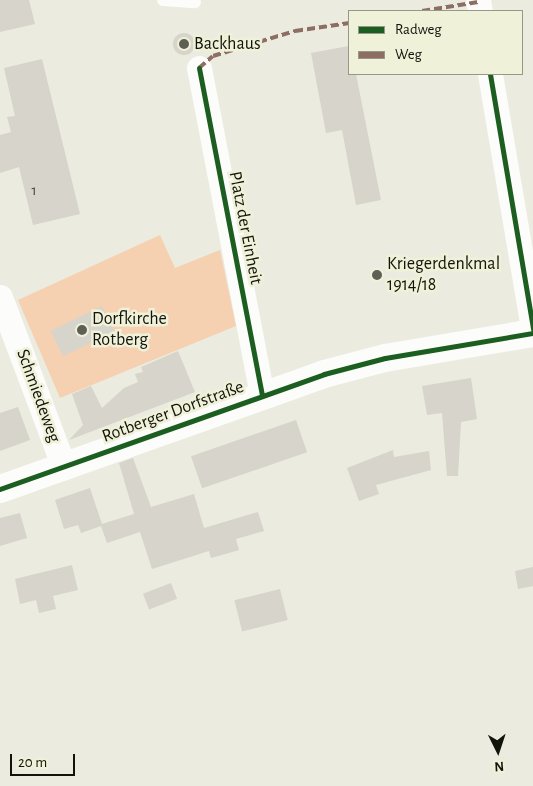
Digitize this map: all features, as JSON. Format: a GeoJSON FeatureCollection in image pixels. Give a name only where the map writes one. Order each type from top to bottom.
{"type":"FeatureCollection","features":[{"type":"Feature","properties":{"kind":"main road","name":"Rotberger Dorfstraße"},"geometry":{"type":"LineString","coordinates":[[0,489],[262,394],[365,362],[533,331]]}},
{"type":"Feature","properties":{"kind":"street","name":"Platz der Einheit"},"geometry":{"type":"LineString","coordinates":[[199,68],[262,394]]}},
{"type":"Feature","properties":{"kind":"street"},"geometry":{"type":"LineString","coordinates":[[490,75],[533,331]]}},
{"type":"Feature","properties":{"kind":"street","name":"Schmiedeweg"},"geometry":{"type":"LineString","coordinates":[[0,297],[64,466]]}},
{"type":"Feature","properties":{"kind":"lane"},"geometry":{"type":"LineString","coordinates":[[163,0],[195,2]]}},
{"type":"Feature","properties":{"kind":"shaded area"},"geometry":{"type":"Polygon","coordinates":[[[160,235],[175,268],[220,250],[236,326],[60,398],[18,300],[160,235]]]}},
{"type":"Feature","properties":{"kind":"building"},"geometry":{"type":"Polygon","coordinates":[[[0,0],[29,0],[35,24],[0,32],[0,0]]]}},
{"type":"Feature","properties":{"kind":"building","name":"Backhaus"},"geometry":{"type":"Polygon","coordinates":[[[184,33],[192,36],[195,44],[192,52],[184,55],[176,52],[173,44],[176,36],[184,33]]]}},
{"type":"Feature","properties":{"kind":"building"},"geometry":{"type":"Polygon","coordinates":[[[348,46],[348,75],[356,75],[381,200],[356,205],[342,130],[326,133],[311,53],[348,46]]]}},
{"type":"Feature","properties":{"kind":"building"},"geometry":{"type":"Polygon","coordinates":[[[42,59],[80,214],[33,225],[19,167],[0,173],[0,135],[11,132],[7,117],[15,116],[4,68],[42,59]]]}},
{"type":"Feature","properties":{"kind":"building","name":"Dorfkirche Rotberg"},"geometry":{"type":"Polygon","coordinates":[[[102,306],[114,331],[63,356],[51,331],[102,306]]]}},
{"type":"Feature","properties":{"kind":"building"},"geometry":{"type":"Polygon","coordinates":[[[178,351],[195,392],[69,440],[83,425],[72,394],[91,386],[102,408],[124,388],[138,382],[135,374],[143,372],[141,367],[178,351]]]}},
{"type":"Feature","properties":{"kind":"building"},"geometry":{"type":"Polygon","coordinates":[[[471,378],[477,419],[461,422],[458,476],[447,476],[442,413],[427,415],[422,386],[471,378]]]}},
{"type":"Feature","properties":{"kind":"building"},"geometry":{"type":"Polygon","coordinates":[[[18,407],[30,440],[0,451],[0,413],[18,407]]]}},
{"type":"Feature","properties":{"kind":"building"},"geometry":{"type":"Polygon","coordinates":[[[296,420],[307,452],[202,488],[191,456],[296,420]]]}},
{"type":"Feature","properties":{"kind":"building"},"geometry":{"type":"Polygon","coordinates":[[[393,450],[394,457],[429,451],[431,470],[376,485],[379,494],[359,501],[347,468],[393,450]]]}},
{"type":"Feature","properties":{"kind":"building"},"geometry":{"type":"Polygon","coordinates":[[[133,458],[151,507],[194,494],[204,528],[258,512],[264,531],[236,539],[239,550],[211,558],[209,551],[152,569],[140,532],[107,543],[101,526],[81,533],[78,525],[64,529],[55,500],[90,488],[102,524],[134,514],[119,463],[133,458]]]}},
{"type":"Feature","properties":{"kind":"building"},"geometry":{"type":"Polygon","coordinates":[[[20,513],[27,538],[0,546],[0,518],[20,513]]]}},
{"type":"Feature","properties":{"kind":"building"},"geometry":{"type":"Polygon","coordinates":[[[72,565],[78,590],[53,596],[56,609],[39,613],[36,600],[20,604],[15,579],[72,565]]]}},
{"type":"Feature","properties":{"kind":"building"},"geometry":{"type":"Polygon","coordinates":[[[533,567],[533,586],[518,589],[515,571],[533,567]]]}},
{"type":"Feature","properties":{"kind":"building"},"geometry":{"type":"Polygon","coordinates":[[[171,583],[177,599],[149,610],[143,594],[171,583]]]}},
{"type":"Feature","properties":{"kind":"building"},"geometry":{"type":"Polygon","coordinates":[[[280,589],[288,620],[242,631],[234,600],[280,589]]]}},
{"type":"Feature","properties":{"kind":"marked path"},"geometry":{"type":"LineString","coordinates":[[428,10],[478,2]]}},
{"type":"Feature","properties":{"kind":"marked path"},"geometry":{"type":"LineString","coordinates":[[199,68],[213,56],[295,31],[348,23]]}},
{"type":"Feature","properties":{"kind":"cycle path"},"geometry":{"type":"LineString","coordinates":[[199,68],[262,394]]}},
{"type":"Feature","properties":{"kind":"cycle path"},"geometry":{"type":"LineString","coordinates":[[490,75],[533,329]]}},
{"type":"Feature","properties":{"kind":"cycle path"},"geometry":{"type":"LineString","coordinates":[[0,489],[324,374],[385,358],[533,333]]}},
{"type":"Feature","properties":{"kind":"place","name":"Backhaus"},"geometry":{"type":"Point","coordinates":[184,44]}},
{"type":"Feature","properties":{"kind":"place","name":"Kriegerdenkmal 1914/18"},"geometry":{"type":"Point","coordinates":[377,275]}},
{"type":"Feature","properties":{"kind":"place","name":"Dorfkirche Rotberg"},"geometry":{"type":"Point","coordinates":[82,330]}}]}
